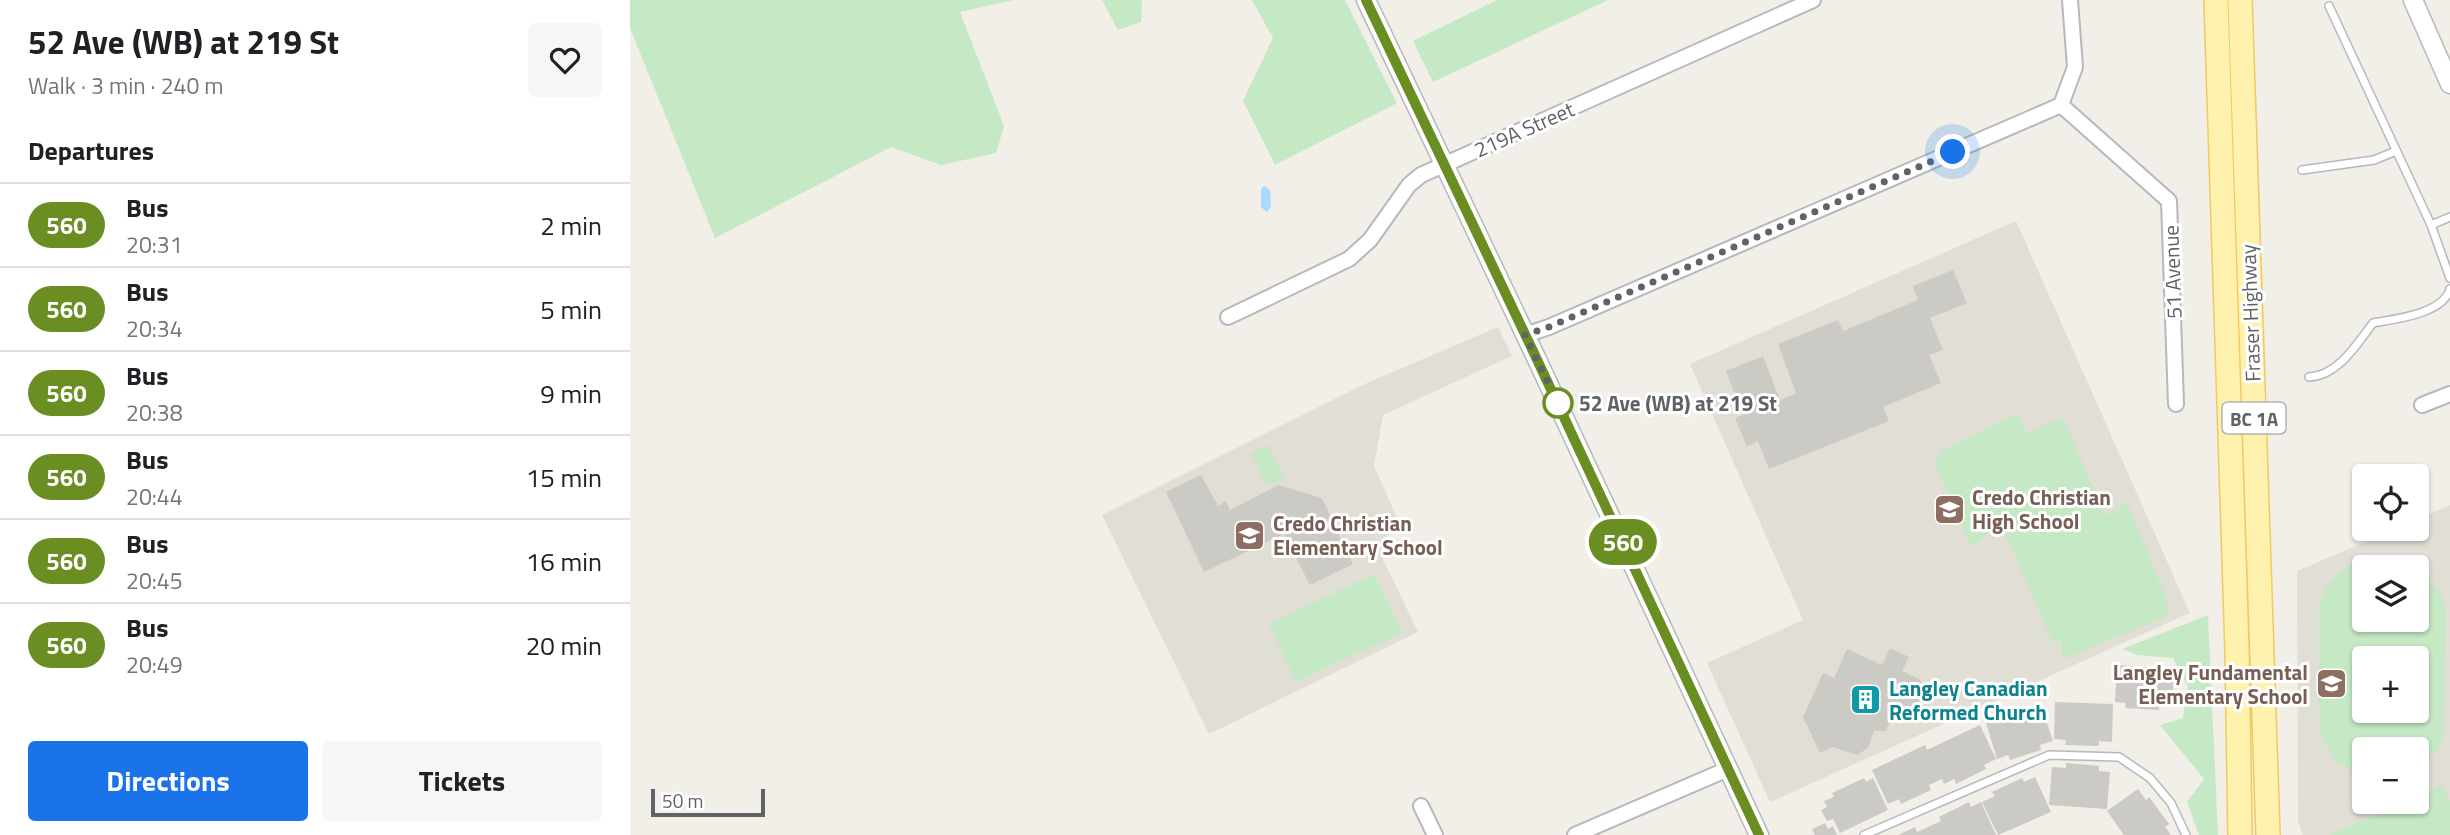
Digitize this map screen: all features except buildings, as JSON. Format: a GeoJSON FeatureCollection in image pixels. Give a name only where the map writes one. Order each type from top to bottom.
{"type":"FeatureCollection","features":[{"type":"Feature","properties":{"kind":"main road","name":"Fraser Highway"},"geometry":{"type":"LineString","coordinates":[[2216,0],[2237,650],[2240,835]]}},
{"type":"Feature","properties":{"kind":"main road","name":"Fraser Highway"},"geometry":{"type":"LineString","coordinates":[[2240,0],[2268,835]]}},
{"type":"Feature","properties":{"kind":"street"},"geometry":{"type":"LineString","coordinates":[[1366,0],[1759,835]]}},
{"type":"Feature","properties":{"kind":"street","name":"219A Street"},"geometry":{"type":"LineString","coordinates":[[1228,317],[1349,259],[1370,240],[1409,185],[1421,174],[1813,0]]}},
{"type":"Feature","properties":{"kind":"street"},"geometry":{"type":"LineString","coordinates":[[1525,335],[1549,327],[2061,105],[2075,66],[2070,0]]}},
{"type":"Feature","properties":{"kind":"street"},"geometry":{"type":"LineString","coordinates":[[2413,0],[2450,84]]}},
{"type":"Feature","properties":{"kind":"street","name":"51 Avenue"},"geometry":{"type":"LineString","coordinates":[[2061,105],[2169,201],[2176,404]]}},
{"type":"Feature","properties":{"kind":"street"},"geometry":{"type":"LineString","coordinates":[[2422,405],[2450,394]]}},
{"type":"Feature","properties":{"kind":"street"},"geometry":{"type":"LineString","coordinates":[[1575,835],[1728,769]]}},
{"type":"Feature","properties":{"kind":"street"},"geometry":{"type":"LineString","coordinates":[[1421,806],[1435,835]]}},
{"type":"Feature","properties":{"kind":"lane"},"geometry":{"type":"LineString","coordinates":[[2329,6],[2431,225],[2450,278]]}},
{"type":"Feature","properties":{"kind":"lane"},"geometry":{"type":"LineString","coordinates":[[2302,170],[2374,160],[2396,151]]}},
{"type":"Feature","properties":{"kind":"lane"},"geometry":{"type":"LineString","coordinates":[[2431,225],[2450,217]]}},
{"type":"Feature","properties":{"kind":"lane"},"geometry":{"type":"LineString","coordinates":[[2309,377],[2317,376],[2339,364],[2373,323],[2409,316],[2435,307],[2448,295],[2450,289]]}},
{"type":"Feature","properties":{"kind":"lane"},"geometry":{"type":"LineString","coordinates":[[1864,835],[2049,755],[2093,755],[2119,757],[2150,778],[2171,803],[2186,835]]}},
{"type":"Feature","properties":{"kind":"shaded area","name":"Credo Christian High School"},"geometry":{"type":"Polygon","coordinates":[[[2016,221],[2190,613],[1770,802],[1707,663],[1803,620],[1690,364],[2016,221]]]}},
{"type":"Feature","properties":{"kind":"shaded area","name":"Credo Christian Elementary School"},"geometry":{"type":"Polygon","coordinates":[[[1498,327],[1512,356],[1383,415],[1374,466],[1397,518],[1380,553],[1418,632],[1209,734],[1102,515],[1367,383],[1498,327]]]}},
{"type":"Feature","properties":{"kind":"shaded area","name":"Langley Fundamental Elementary School"},"geometry":{"type":"Polygon","coordinates":[[[2450,505],[2450,835],[2303,835],[2298,821],[2297,571],[2368,541],[2429,541],[2429,514],[2450,505]]]}},
{"type":"Feature","properties":{"kind":"green space"},"geometry":{"type":"Polygon","coordinates":[[[630,0],[1013,0],[960,12],[1004,126],[996,153],[941,165],[891,147],[715,238],[630,28],[630,0]]]}},
{"type":"Feature","properties":{"kind":"green space"},"geometry":{"type":"Polygon","coordinates":[[[1102,0],[1142,0],[1141,22],[1118,30],[1102,0]]]}},
{"type":"Feature","properties":{"kind":"green space"},"geometry":{"type":"Polygon","coordinates":[[[1252,0],[1345,0],[1397,103],[1275,165],[1243,101],[1273,38],[1252,0]]]}},
{"type":"Feature","properties":{"kind":"green space"},"geometry":{"type":"Polygon","coordinates":[[[1497,0],[1608,0],[1433,82],[1413,41],[1497,0]]]}},
{"type":"Feature","properties":{"kind":"green space"},"geometry":{"type":"Polygon","coordinates":[[[2018,413],[2027,433],[2063,417],[2105,516],[2127,502],[2167,601],[2167,616],[2062,660],[2061,640],[2053,643],[2001,524],[1971,547],[1934,462],[1944,449],[2018,413]]]}},
{"type":"Feature","properties":{"kind":"green space"},"geometry":{"type":"Polygon","coordinates":[[[1268,445],[1284,478],[1267,486],[1251,453],[1268,445]]]}},
{"type":"Feature","properties":{"kind":"green space"},"geometry":{"type":"Polygon","coordinates":[[[2352,564],[2352,632],[2429,632],[2429,579],[2441,594],[2446,614],[2443,735],[2437,751],[2429,758],[2429,737],[2352,737],[2352,772],[2335,761],[2319,731],[2319,605],[2327,587],[2343,569],[2352,564]]]}},
{"type":"Feature","properties":{"kind":"green space"},"geometry":{"type":"Polygon","coordinates":[[[1374,574],[1402,632],[1296,682],[1269,624],[1374,574]]]}},
{"type":"Feature","properties":{"kind":"green space"},"geometry":{"type":"Polygon","coordinates":[[[2208,615],[2218,835],[2199,835],[2187,802],[2204,779],[2160,725],[2183,718],[2188,687],[2173,658],[2137,655],[2122,649],[2208,615]]]}},
{"type":"Feature","properties":{"kind":"green space"},"geometry":{"type":"Polygon","coordinates":[[[2442,785],[2450,802],[2450,835],[2330,835],[2378,814],[2429,814],[2429,791],[2442,785]]]}},
{"type":"Feature","properties":{"kind":"water"},"geometry":{"type":"Polygon","coordinates":[[[1264,186],[1270,190],[1271,207],[1267,212],[1261,207],[1261,189],[1264,186]]]}},
{"type":"Feature","properties":{"kind":"bus line","name":"560"},"geometry":{"type":"LineString","coordinates":[[1366,0],[1759,835]]}},
{"type":"Feature","properties":{"kind":"place","name":"52 Ave (WB) at 219 St"},"geometry":{"type":"Point","coordinates":[1558,403]}},
{"type":"Feature","properties":{"kind":"place","name":"Credo Christian High School"},"geometry":{"type":"Point","coordinates":[1949,509]}},
{"type":"Feature","properties":{"kind":"place","name":"Credo Christian Elementary School"},"geometry":{"type":"Point","coordinates":[1250,535]}},
{"type":"Feature","properties":{"kind":"place","name":"Langley Fundamental Elementary School"},"geometry":{"type":"Point","coordinates":[2331,684]}},
{"type":"Feature","properties":{"kind":"place","name":"Langley Canadian Reformed Church"},"geometry":{"type":"Point","coordinates":[1866,700]}},
{"type":"Feature","properties":{"kind":"route"},"geometry":{"type":"LineString","coordinates":[[1558,403],[1525,335],[1953,152]]}}]}
